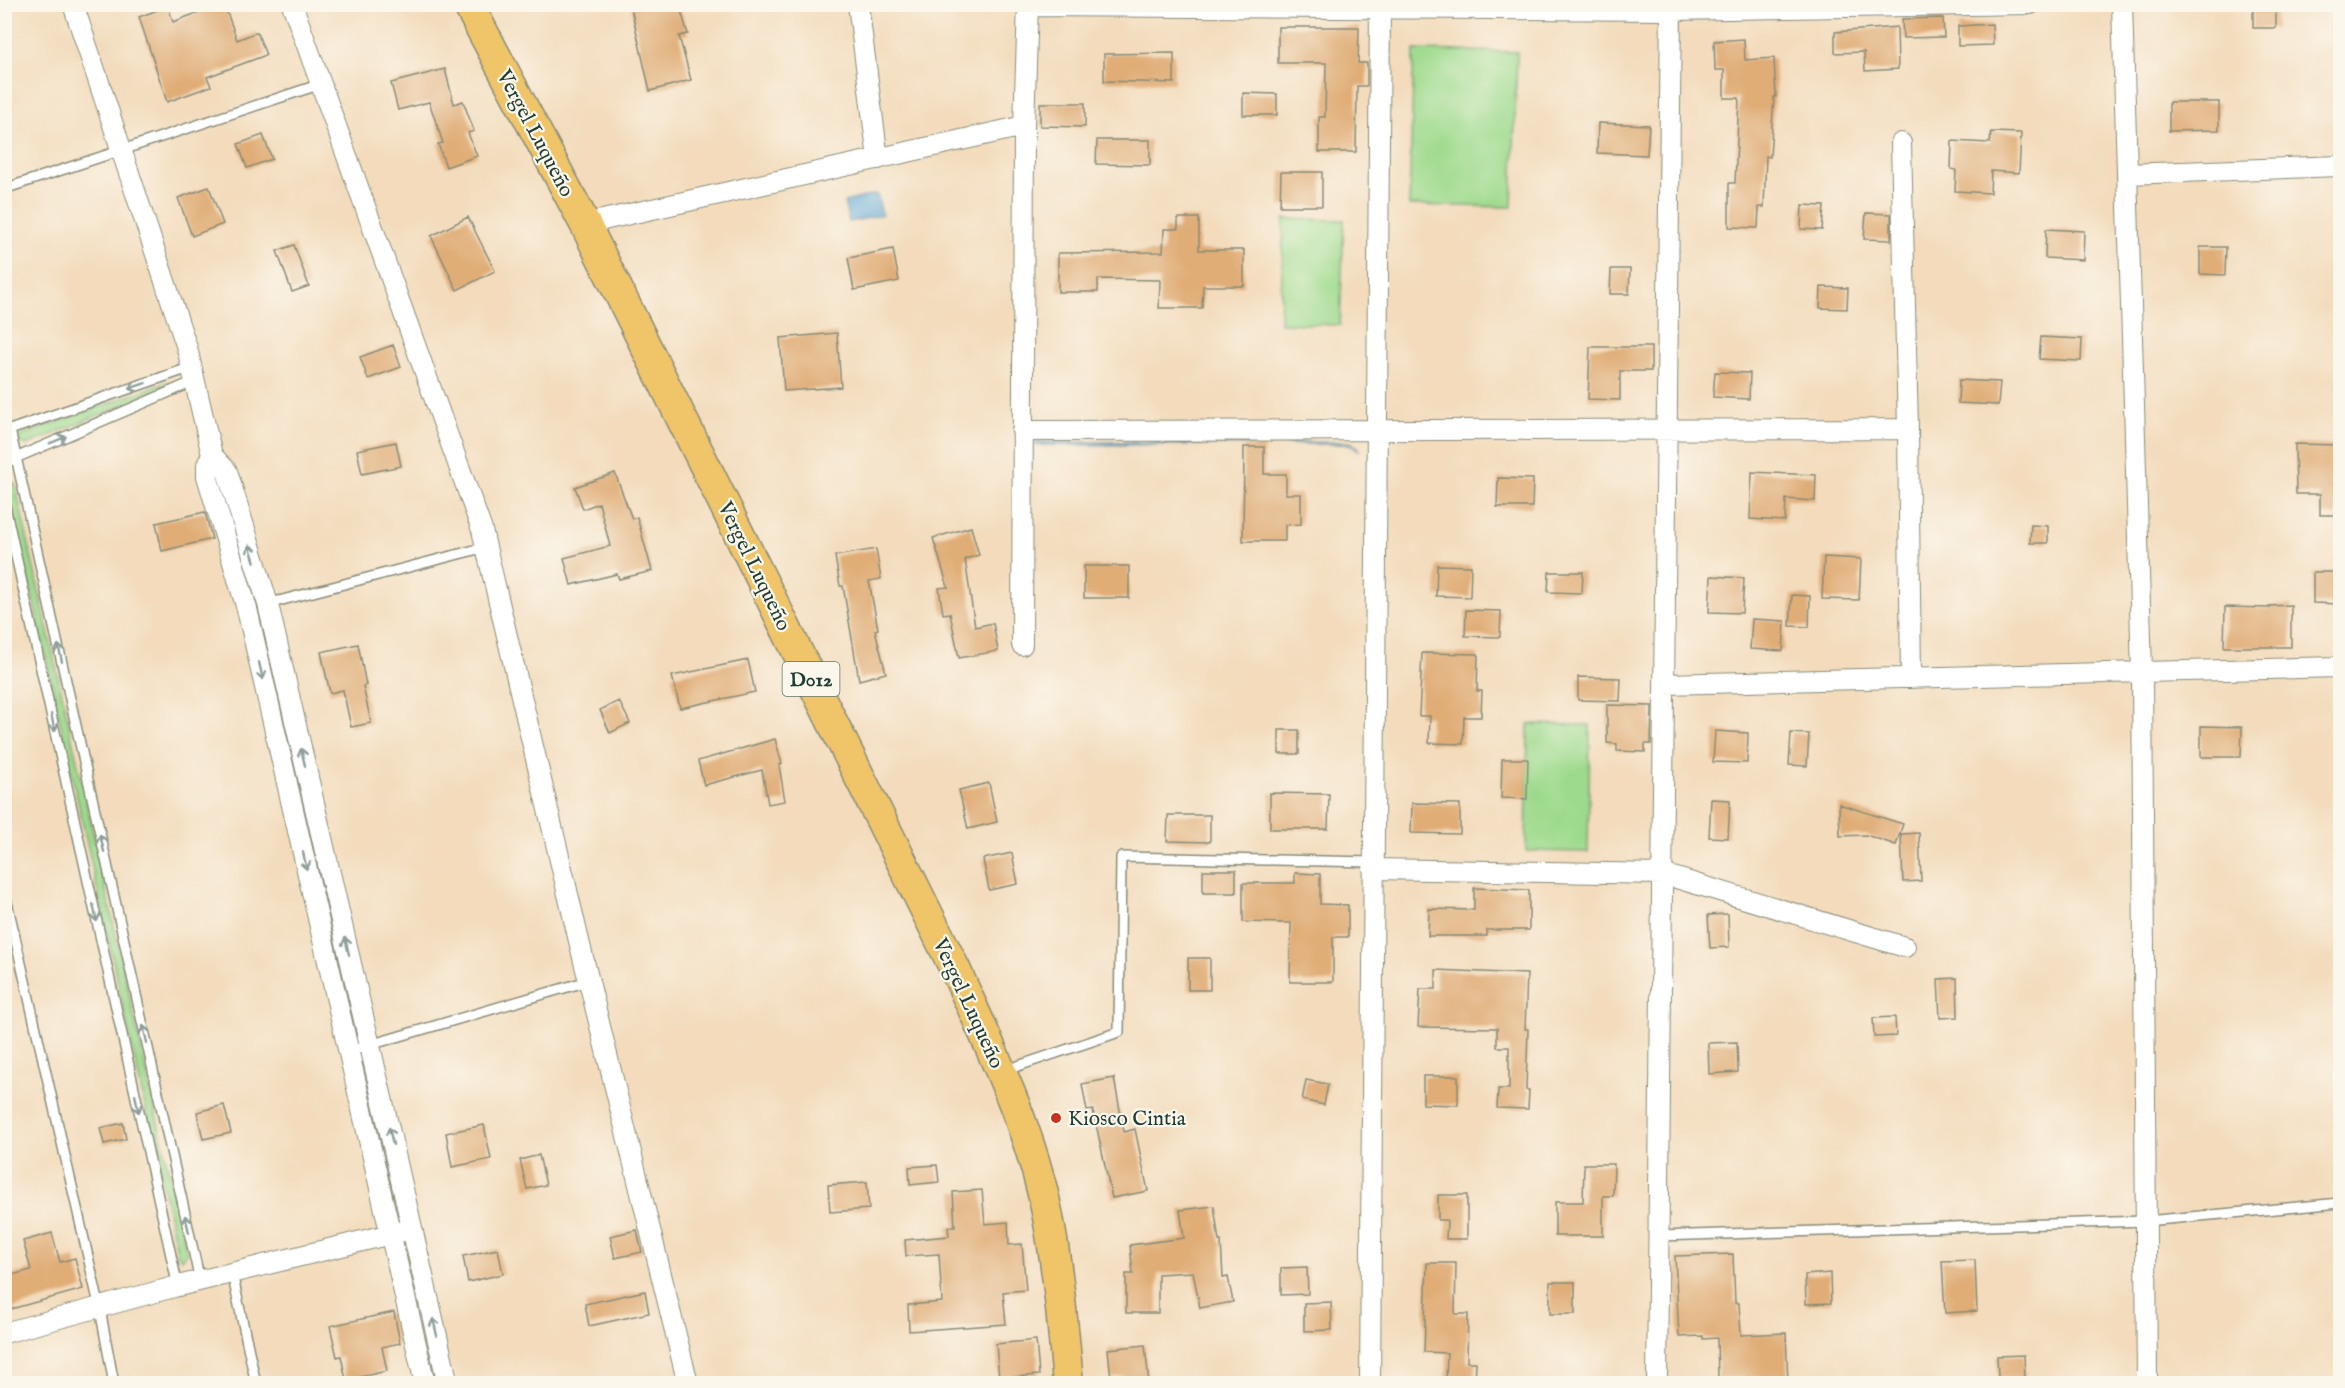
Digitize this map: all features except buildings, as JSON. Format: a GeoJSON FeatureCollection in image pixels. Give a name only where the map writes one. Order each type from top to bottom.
{"type":"FeatureCollection","features":[{"type":"Feature","properties":{"kind":"main road","name":"Vergel Luqueño"},"geometry":{"type":"LineString","coordinates":[[468,4],[585,225],[955,969],[1001,1071],[1019,1113],[1047,1209],[1062,1312],[1068,1383]]}},
{"type":"Feature","properties":{"kind":"street"},"geometry":{"type":"LineString","coordinates":[[73,4],[194,374],[212,455],[226,471],[268,604],[448,1383]]}},
{"type":"Feature","properties":{"kind":"street"},"geometry":{"type":"LineString","coordinates":[[292,4],[482,530],[588,981],[688,1383]]}},
{"type":"Feature","properties":{"kind":"street"},"geometry":{"type":"LineString","coordinates":[[858,4],[878,159]]}},
{"type":"Feature","properties":{"kind":"street"},"geometry":{"type":"LineString","coordinates":[[1022,645],[1024,126],[1028,5],[1671,7],[2030,4]]}},
{"type":"Feature","properties":{"kind":"street"},"geometry":{"type":"LineString","coordinates":[[2122,4],[2142,672],[2147,1383]]}},
{"type":"Feature","properties":{"kind":"street"},"geometry":{"type":"LineString","coordinates":[[1370,1383],[1380,6]]}},
{"type":"Feature","properties":{"kind":"street"},"geometry":{"type":"LineString","coordinates":[[1657,1383],[1671,7]]}},
{"type":"Feature","properties":{"kind":"street"},"geometry":{"type":"LineString","coordinates":[[585,225],[1024,126]]}},
{"type":"Feature","properties":{"kind":"street"},"geometry":{"type":"LineString","coordinates":[[1901,143],[1911,678]]}},
{"type":"Feature","properties":{"kind":"street"},"geometry":{"type":"LineString","coordinates":[[2127,174],[2340,166]]}},
{"type":"Feature","properties":{"kind":"street"},"geometry":{"type":"LineString","coordinates":[[1022,431],[1908,429]]}},
{"type":"Feature","properties":{"kind":"street"},"geometry":{"type":"LineString","coordinates":[[212,455],[207,465],[207,476],[247,609],[425,1383]]}},
{"type":"Feature","properties":{"kind":"street"},"geometry":{"type":"LineString","coordinates":[[1664,684],[2340,667]]}},
{"type":"Feature","properties":{"kind":"street"},"geometry":{"type":"LineString","coordinates":[[1373,866],[1663,874],[1905,947]]}},
{"type":"Feature","properties":{"kind":"street"},"geometry":{"type":"LineString","coordinates":[[4,1333],[200,1281],[412,1229]]}},
{"type":"Feature","properties":{"kind":"lane"},"geometry":{"type":"LineString","coordinates":[[4,189],[321,84]]}},
{"type":"Feature","properties":{"kind":"lane"},"geometry":{"type":"LineString","coordinates":[[194,374],[7,431],[16,458],[200,1281]]}},
{"type":"Feature","properties":{"kind":"lane"},"geometry":{"type":"LineString","coordinates":[[4,463],[194,374]]}},
{"type":"Feature","properties":{"kind":"lane"},"geometry":{"type":"LineString","coordinates":[[4,502],[178,1287]]}},
{"type":"Feature","properties":{"kind":"lane"},"geometry":{"type":"LineString","coordinates":[[247,609],[486,547]]}},
{"type":"Feature","properties":{"kind":"lane"},"geometry":{"type":"LineString","coordinates":[[1001,1071],[1119,1032],[1121,857],[1373,866]]}},
{"type":"Feature","properties":{"kind":"lane"},"geometry":{"type":"LineString","coordinates":[[4,889],[100,1309],[114,1383]]}},
{"type":"Feature","properties":{"kind":"lane"},"geometry":{"type":"LineString","coordinates":[[349,1051],[588,981]]}},
{"type":"Feature","properties":{"kind":"lane"},"geometry":{"type":"LineString","coordinates":[[1659,1236],[2146,1221],[2340,1203]]}},
{"type":"Feature","properties":{"kind":"lane"},"geometry":{"type":"LineString","coordinates":[[232,1273],[255,1383]]}},
{"type":"Feature","properties":{"kind":"green space"},"geometry":{"type":"Polygon","coordinates":[[[1414,50],[1517,52],[1512,207],[1409,205],[1414,50]]]}},
{"type":"Feature","properties":{"kind":"green space"},"geometry":{"type":"Polygon","coordinates":[[[1284,219],[1344,220],[1340,325],[1280,323],[1284,219]]]}},
{"type":"Feature","properties":{"kind":"green space"},"geometry":{"type":"Polygon","coordinates":[[[167,382],[168,386],[27,445],[19,443],[19,438],[24,434],[167,382]]]}},
{"type":"Feature","properties":{"kind":"green space"},"geometry":{"type":"Polygon","coordinates":[[[13,482],[187,1253],[182,1259],[178,1255],[8,486],[13,482]]]}},
{"type":"Feature","properties":{"kind":"green space"},"geometry":{"type":"Polygon","coordinates":[[[264,628],[357,1030],[354,1031],[261,629],[264,628]]]}},
{"type":"Feature","properties":{"kind":"green space"},"geometry":{"type":"Polygon","coordinates":[[[1528,724],[1590,725],[1588,852],[1526,851],[1528,724]]]}},
{"type":"Feature","properties":{"kind":"green space"},"geometry":{"type":"Polygon","coordinates":[[[365,1067],[397,1205],[394,1206],[361,1069],[365,1067]]]}},
{"type":"Feature","properties":{"kind":"green space"},"geometry":{"type":"Polygon","coordinates":[[[409,1254],[440,1383],[432,1383],[404,1256],[409,1254]]]}},
{"type":"Feature","properties":{"kind":"water"},"geometry":{"type":"Polygon","coordinates":[[[877,194],[882,215],[849,222],[844,202],[877,194]]]}},
{"type":"Feature","properties":{"kind":"water"},"geometry":{"type":"Polygon","coordinates":[[[1036,442],[1350,442],[1359,450],[1350,444],[1036,445],[1036,442]]]}},
{"type":"Feature","properties":{"kind":"place","name":"Kiosco Cintia"},"geometry":{"type":"Point","coordinates":[1056,1118]}}]}
